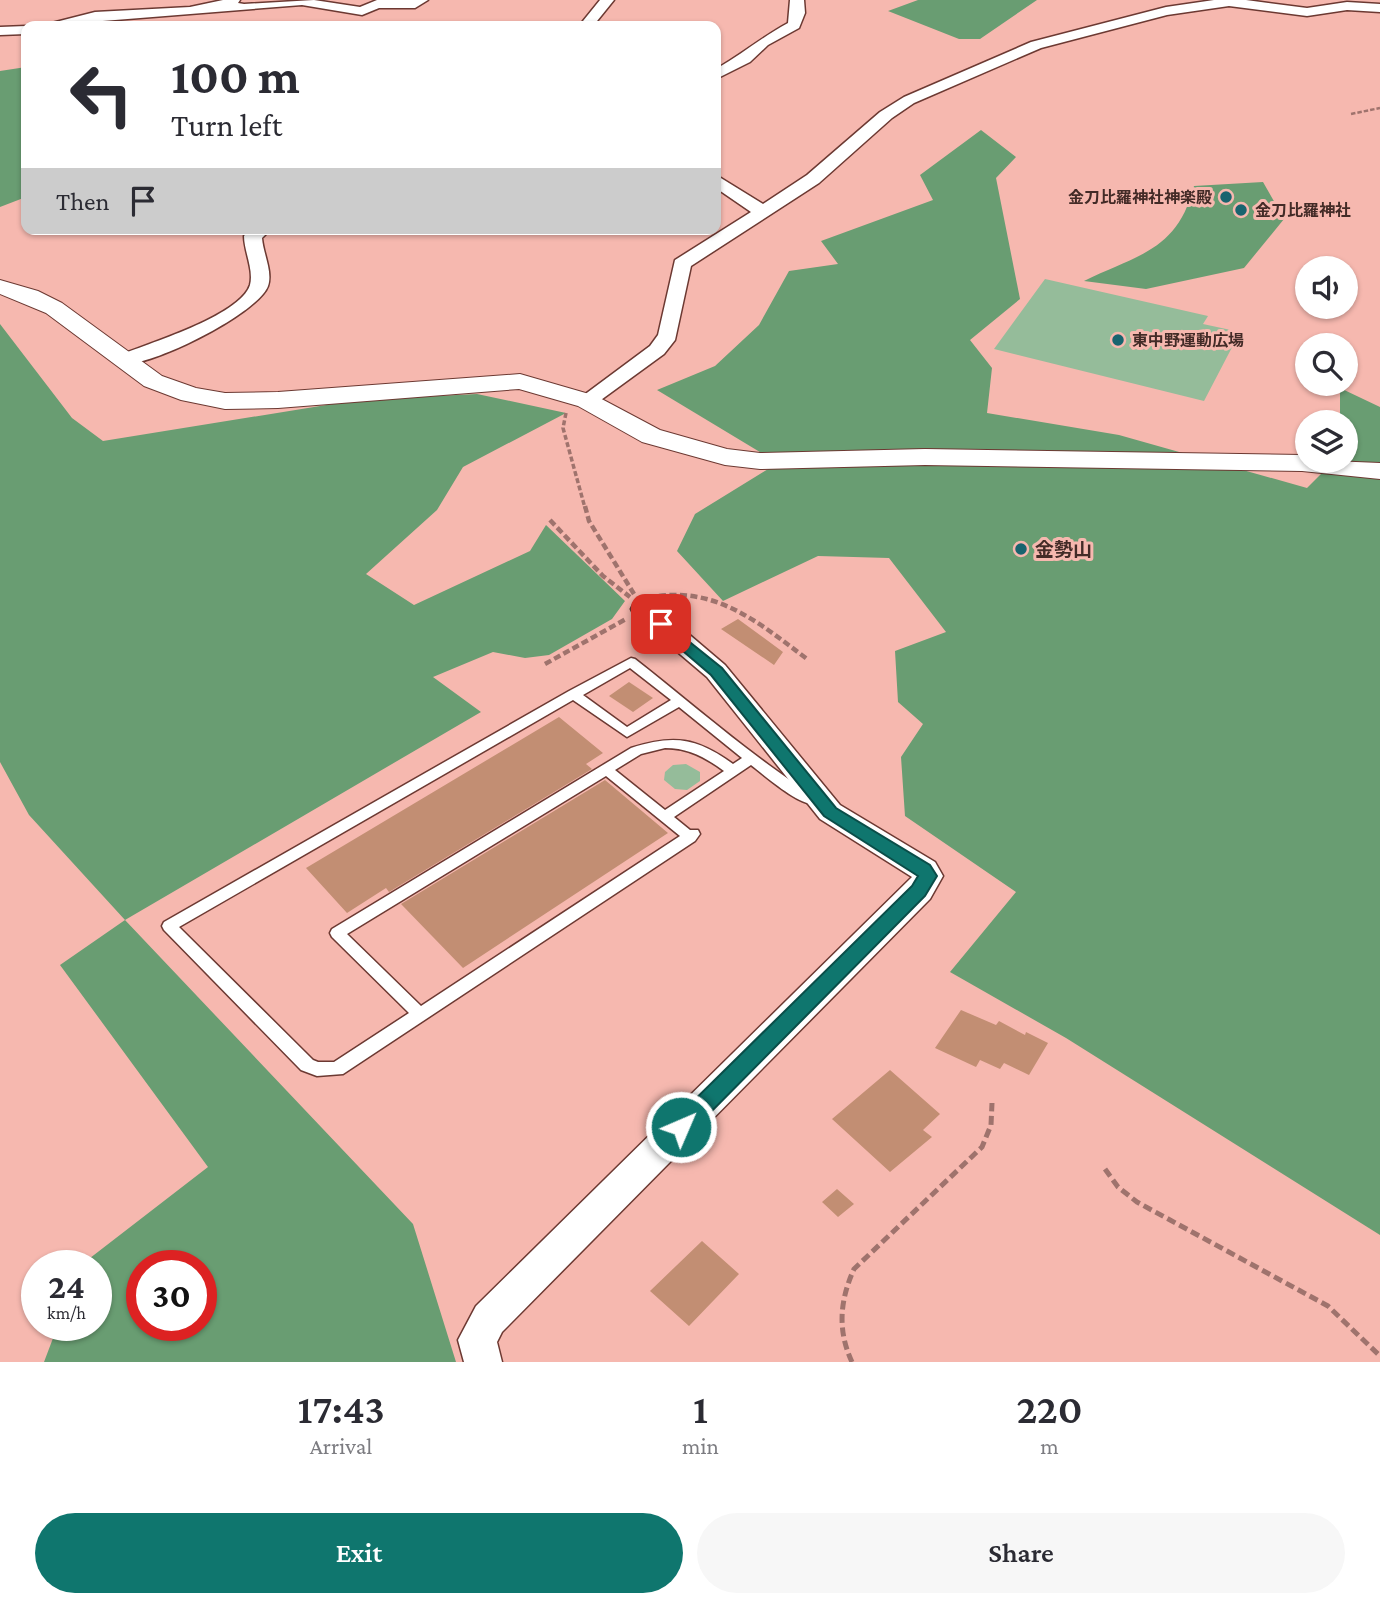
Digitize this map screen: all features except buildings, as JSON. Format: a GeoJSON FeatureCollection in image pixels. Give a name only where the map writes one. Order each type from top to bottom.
{"type":"FeatureCollection","features":[{"type":"Feature","properties":{"kind":"street"},"geometry":{"type":"LineString","coordinates":[[70,21],[92,16],[229,3],[244,8],[302,1],[324,7],[362,11],[377,4],[415,4],[421,0]]}},
{"type":"Feature","properties":{"kind":"street"},"geometry":{"type":"LineString","coordinates":[[590,21],[607,0]]}},
{"type":"Feature","properties":{"kind":"street"},"geometry":{"type":"LineString","coordinates":[[721,72],[745,59],[763,42],[794,25],[798,13],[797,0]]}},
{"type":"Feature","properties":{"kind":"street"},"geometry":{"type":"LineString","coordinates":[[578,398],[657,350],[668,336],[682,264],[813,179],[886,115],[909,100],[984,66],[1054,40],[1166,11],[1229,2],[1307,12],[1347,6],[1380,8]]}},
{"type":"Feature","properties":{"kind":"street"},"geometry":{"type":"LineString","coordinates":[[0,32],[21,30]]}},
{"type":"Feature","properties":{"kind":"street"},"geometry":{"type":"LineString","coordinates":[[721,183],[763,212]]}},
{"type":"Feature","properties":{"kind":"street"},"geometry":{"type":"LineString","coordinates":[[124,360],[210,325],[247,304],[259,287],[260,276],[252,246],[254,235]]}},
{"type":"Feature","properties":{"kind":"street"},"geometry":{"type":"LineString","coordinates":[[0,287],[30,296],[54,308],[153,381],[190,395],[225,401],[278,400],[520,381],[578,398],[651,436],[725,457],[760,461],[951,457],[1302,463],[1380,471]]}},
{"type":"Feature","properties":{"kind":"street"},"geometry":{"type":"LineString","coordinates":[[483,1362],[477,1340],[489,1319],[925,884],[928,876],[924,870],[830,812],[716,671],[642,606]]}},
{"type":"Feature","properties":{"kind":"lane"},"geometry":{"type":"LineString","coordinates":[[606,769],[665,817],[692,835],[337,1069],[317,1069],[307,1065],[169,926],[631,662],[751,758],[830,812]]}},
{"type":"Feature","properties":{"kind":"lane"},"geometry":{"type":"LineString","coordinates":[[573,694],[627,733],[681,700]]}},
{"type":"Feature","properties":{"kind":"lane"},"geometry":{"type":"LineString","coordinates":[[421,1015],[337,933],[606,769],[653,745],[693,745],[709,752],[733,771]]}},
{"type":"Feature","properties":{"kind":"lane"},"geometry":{"type":"LineString","coordinates":[[665,817],[751,758]]}},
{"type":"Feature","properties":{"kind":"path"},"geometry":{"type":"LineString","coordinates":[[1351,114],[1380,108]]}},
{"type":"Feature","properties":{"kind":"path"},"geometry":{"type":"LineString","coordinates":[[578,398],[564,428],[590,520],[642,606]]}},
{"type":"Feature","properties":{"kind":"path"},"geometry":{"type":"LineString","coordinates":[[550,520],[603,576],[642,606]]}},
{"type":"Feature","properties":{"kind":"path"},"geometry":{"type":"LineString","coordinates":[[545,664],[668,593],[695,594],[730,606],[807,659]]}},
{"type":"Feature","properties":{"kind":"path"},"geometry":{"type":"LineString","coordinates":[[852,1362],[842,1333],[841,1310],[842,1292],[854,1269],[982,1147],[991,1125],[992,1103]]}},
{"type":"Feature","properties":{"kind":"path"},"geometry":{"type":"LineString","coordinates":[[1105,1169],[1118,1187],[1137,1202],[1328,1306],[1380,1356]]}},
{"type":"Feature","properties":{"kind":"green space"},"geometry":{"type":"Polygon","coordinates":[[[918,0],[1037,0],[980,39],[959,39],[888,11],[918,0]]]}},
{"type":"Feature","properties":{"kind":"green space"},"geometry":{"type":"Polygon","coordinates":[[[21,68],[21,199],[0,207],[0,71],[21,68]]]}},
{"type":"Feature","properties":{"kind":"green space"},"geometry":{"type":"Polygon","coordinates":[[[981,130],[1016,157],[996,178],[1020,299],[970,340],[992,368],[987,413],[1119,435],[1307,488],[1322,473],[1358,473],[1358,410],[1340,410],[1340,396],[1357,396],[1380,407],[1380,1235],[1066,1038],[950,972],[1016,892],[905,816],[901,757],[923,724],[898,702],[895,651],[946,632],[889,558],[818,556],[723,601],[677,551],[695,514],[778,463],[657,390],[715,366],[759,325],[789,271],[838,264],[821,241],[933,200],[920,175],[981,130]]]}},
{"type":"Feature","properties":{"kind":"green space"},"geometry":{"type":"Polygon","coordinates":[[[1263,182],[1284,219],[1244,268],[1146,289],[1084,281],[1138,256],[1166,238],[1187,208],[1194,186],[1263,182]]]}},
{"type":"Feature","properties":{"kind":"green space","name":"東中野運動広場"},"geometry":{"type":"Polygon","coordinates":[[[1045,279],[1208,316],[1203,324],[1240,332],[1204,401],[994,349],[1045,279]]]}},
{"type":"Feature","properties":{"kind":"green space"},"geometry":{"type":"Polygon","coordinates":[[[0,324],[72,418],[103,441],[357,400],[477,394],[566,413],[463,467],[437,510],[366,574],[414,605],[530,551],[546,525],[625,601],[612,619],[549,655],[525,658],[493,652],[433,677],[481,712],[125,920],[29,815],[0,762],[0,324]]]}},
{"type":"Feature","properties":{"kind":"green space"},"geometry":{"type":"Polygon","coordinates":[[[686,764],[700,772],[700,781],[687,790],[675,789],[664,780],[665,772],[673,765],[686,764]]]}},
{"type":"Feature","properties":{"kind":"green space"},"geometry":{"type":"Polygon","coordinates":[[[125,920],[413,1224],[456,1362],[44,1362],[52,1341],[112,1341],[112,1250],[100,1250],[208,1167],[60,965],[125,920]]]}},
{"type":"Feature","properties":{"kind":"place","name":"金刀比羅神社神楽殿"},"geometry":{"type":"Point","coordinates":[1226,197]}},
{"type":"Feature","properties":{"kind":"place","name":"金刀比羅神社"},"geometry":{"type":"Point","coordinates":[1241,210]}},
{"type":"Feature","properties":{"kind":"place","name":"東中野運動広場"},"geometry":{"type":"Point","coordinates":[1118,340]}},
{"type":"Feature","properties":{"kind":"place","name":"金勢山"},"geometry":{"type":"Point","coordinates":[1021,549]}},
{"type":"Feature","properties":{"kind":"route"},"geometry":{"type":"LineString","coordinates":[[661,624],[716,671],[830,812],[924,870],[928,876],[919,891],[681,1127]]}}]}
